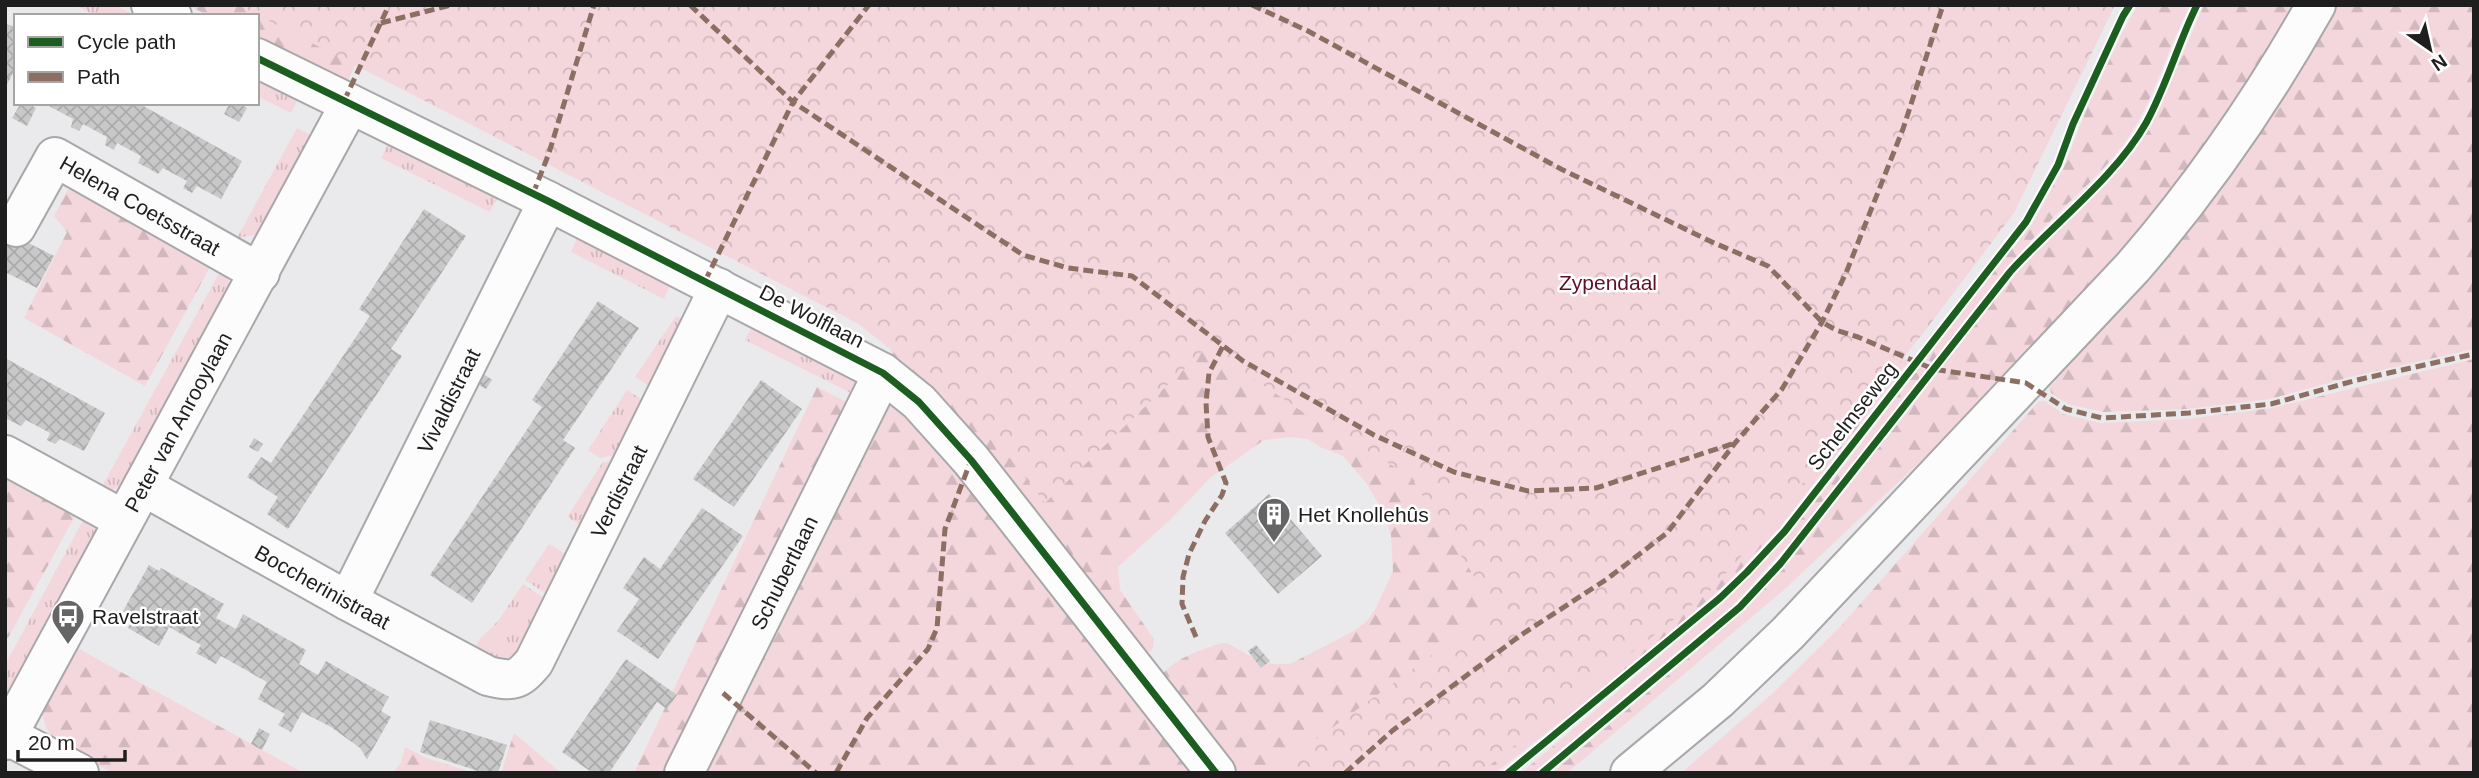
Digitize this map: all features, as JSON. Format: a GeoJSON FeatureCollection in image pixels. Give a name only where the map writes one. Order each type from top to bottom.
{"type":"FeatureCollection","features":[{"type":"Feature","properties":{"kind":"street"},"geometry":{"type":"LineString","coordinates":[[151,5],[168,14]]}},
{"type":"Feature","properties":{"kind":"street"},"geometry":{"type":"LineString","coordinates":[[1630,773],[1718,700],[1788,634],[2133,267],[2171,224],[2236,135],[2316,5]]}},
{"type":"Feature","properties":{"kind":"street","name":"De Wolflaan"},"geometry":{"type":"LineString","coordinates":[[259,59],[548,201],[883,373],[919,402],[971,460],[1216,773]]}},
{"type":"Feature","properties":{"kind":"street","name":"Peter van Anrooylaan"},"geometry":{"type":"LineString","coordinates":[[6,738],[350,104]]}},
{"type":"Feature","properties":{"kind":"street","name":"Helena Coetsstraat"},"geometry":{"type":"LineString","coordinates":[[16,227],[55,157],[260,273]]}},
{"type":"Feature","properties":{"kind":"street","name":"Vivaldistraat"},"geometry":{"type":"LineString","coordinates":[[348,601],[548,201]]}},
{"type":"Feature","properties":{"kind":"street","name":"Verdistraat"},"geometry":{"type":"LineString","coordinates":[[505,680],[522,675],[534,662],[719,288]]}},
{"type":"Feature","properties":{"kind":"street","name":"Schubertlaan"},"geometry":{"type":"LineString","coordinates":[[684,773],[883,373]]}},
{"type":"Feature","properties":{"kind":"street"},"geometry":{"type":"LineString","coordinates":[[5,455],[124,520]]}},
{"type":"Feature","properties":{"kind":"street","name":"Boccherinistraat"},"geometry":{"type":"LineString","coordinates":[[143,486],[348,601],[488,676],[505,680]]}},
{"type":"Feature","properties":{"kind":"street"},"geometry":{"type":"LineString","coordinates":[[6,738],[79,773]]}},
{"type":"Feature","properties":{"kind":"green space"},"geometry":{"type":"Polygon","coordinates":[[[75,5],[115,5],[130,13],[130,14],[92,14],[75,5]]]}},
{"type":"Feature","properties":{"kind":"green space"},"geometry":{"type":"Polygon","coordinates":[[[188,5],[382,5],[349,79],[340,81],[259,41],[259,14],[205,14],[188,5]]]}},
{"type":"Feature","properties":{"kind":"green space","name":"Zypendaal"},"geometry":{"type":"Polygon","coordinates":[[[238,5],[2115,5],[2014,213],[1924,332],[1775,518],[1711,590],[1480,773],[1270,773],[1495,609],[1410,476],[1310,417],[1207,347],[1045,503],[984,425],[859,324],[238,5]]]}},
{"type":"Feature","properties":{"kind":"green space"},"geometry":{"type":"Polygon","coordinates":[[[1237,5],[1856,340],[1909,361],[1780,527],[1742,568],[1601,690],[1495,773],[1236,773],[1161,678],[1178,661],[1222,643],[1272,664],[1290,664],[1366,622],[1375,610],[1393,571],[1391,535],[1382,510],[1367,484],[1343,456],[1308,439],[1289,437],[1264,440],[1210,478],[1171,519],[1118,567],[1120,590],[1154,639],[1153,648],[1145,658],[890,358],[915,184],[1237,5]]]}},
{"type":"Feature","properties":{"kind":"green space"},"geometry":{"type":"Polygon","coordinates":[[[2138,5],[2190,5],[2134,129],[2101,171],[2017,256],[1932,362],[1925,359],[2032,224],[2063,169],[2088,106],[2138,5]]]}},
{"type":"Feature","properties":{"kind":"green space"},"geometry":{"type":"Polygon","coordinates":[[[2204,5],[2293,5],[2232,108],[2186,174],[2126,250],[1945,438],[1787,587],[1567,773],[1552,773],[1718,633],[1784,568],[2014,275],[2133,153],[2151,126],[2204,5]]]}},
{"type":"Feature","properties":{"kind":"green space"},"geometry":{"type":"Polygon","coordinates":[[[2337,5],[2474,5],[2474,349],[2354,376],[2270,399],[2187,409],[2103,412],[2068,404],[2051,393],[2050,387],[2219,193],[2337,5]]]}},
{"type":"Feature","properties":{"kind":"green space"},"geometry":{"type":"Polygon","coordinates":[[[259,77],[299,97],[291,113],[259,97],[259,77]]]}},
{"type":"Feature","properties":{"kind":"green space"},"geometry":{"type":"Polygon","coordinates":[[[297,128],[314,137],[263,229],[254,235],[237,238],[297,128]]]}},
{"type":"Feature","properties":{"kind":"green space"},"geometry":{"type":"Polygon","coordinates":[[[390,141],[499,195],[490,212],[381,158],[390,141]]]}},
{"type":"Feature","properties":{"kind":"green space"},"geometry":{"type":"Polygon","coordinates":[[[73,180],[215,258],[145,386],[24,318],[67,232],[54,216],[73,180]]]}},
{"type":"Feature","properties":{"kind":"green space"},"geometry":{"type":"Polygon","coordinates":[[[579,234],[672,281],[664,299],[571,252],[579,234]]]}},
{"type":"Feature","properties":{"kind":"green space"},"geometry":{"type":"Polygon","coordinates":[[[223,266],[229,282],[228,294],[124,483],[109,492],[99,492],[223,266]]]}},
{"type":"Feature","properties":{"kind":"green space"},"geometry":{"type":"Polygon","coordinates":[[[676,316],[688,321],[654,389],[635,377],[676,316]]]}},
{"type":"Feature","properties":{"kind":"green space"},"geometry":{"type":"Polygon","coordinates":[[[754,322],[866,381],[861,398],[745,340],[754,322]]]}},
{"type":"Feature","properties":{"kind":"green space"},"geometry":{"type":"Polygon","coordinates":[[[2474,359],[2474,773],[1681,773],[1773,693],[1839,628],[2039,401],[2045,401],[2063,414],[2101,423],[2187,419],[2272,408],[2474,359]]]}},
{"type":"Feature","properties":{"kind":"green space"},"geometry":{"type":"Polygon","coordinates":[[[1920,367],[1926,370],[1804,527],[1733,605],[1533,773],[1521,773],[1723,603],[1750,576],[1826,488],[1920,367]]]}},
{"type":"Feature","properties":{"kind":"green space"},"geometry":{"type":"Polygon","coordinates":[[[817,387],[856,407],[674,773],[634,773],[817,387]]]}},
{"type":"Feature","properties":{"kind":"green space"},"geometry":{"type":"Polygon","coordinates":[[[627,390],[647,403],[621,454],[600,458],[588,450],[627,390]]]}},
{"type":"Feature","properties":{"kind":"green space"},"geometry":{"type":"Polygon","coordinates":[[[883,393],[946,453],[1192,773],[694,773],[883,393]]]}},
{"type":"Feature","properties":{"kind":"green space"},"geometry":{"type":"Polygon","coordinates":[[[618,461],[585,527],[567,517],[603,462],[618,461]]]}},
{"type":"Feature","properties":{"kind":"green space"},"geometry":{"type":"Polygon","coordinates":[[[5,467],[80,507],[8,638],[5,636],[5,467]]]}},
{"type":"Feature","properties":{"kind":"green space"},"geometry":{"type":"Polygon","coordinates":[[[87,513],[98,539],[5,715],[5,665],[87,513]]]}},
{"type":"Feature","properties":{"kind":"green space"},"geometry":{"type":"Polygon","coordinates":[[[549,544],[570,557],[551,597],[525,580],[549,544]]]}},
{"type":"Feature","properties":{"kind":"green space"},"geometry":{"type":"Polygon","coordinates":[[[523,584],[548,601],[516,657],[499,660],[474,650],[480,639],[498,621],[523,584]]]}},
{"type":"Feature","properties":{"kind":"green space"},"geometry":{"type":"Polygon","coordinates":[[[72,645],[304,773],[113,773],[57,743],[46,728],[40,704],[72,645]]]}},
{"type":"Feature","properties":{"kind":"green space"},"geometry":{"type":"Polygon","coordinates":[[[514,733],[561,773],[501,773],[514,733]]]}},
{"type":"Feature","properties":{"kind":"green space"},"geometry":{"type":"Polygon","coordinates":[[[405,747],[426,758],[475,773],[393,773],[401,762],[405,747]]]}},
{"type":"Feature","properties":{"kind":"building"},"geometry":{"type":"Polygon","coordinates":[[[5,23],[14,27],[14,72],[5,88],[5,23]]]}},
{"type":"Feature","properties":{"kind":"building"},"geometry":{"type":"Polygon","coordinates":[[[20,105],[36,108],[27,126],[12,118],[20,105]]]}},
{"type":"Feature","properties":{"kind":"building"},"geometry":{"type":"Polygon","coordinates":[[[142,105],[242,161],[221,199],[197,186],[192,193],[183,188],[187,181],[163,168],[158,174],[138,163],[141,156],[117,143],[114,150],[105,145],[107,137],[83,124],[79,131],[71,127],[73,119],[49,106],[142,105]]]}},
{"type":"Feature","properties":{"kind":"building"},"geometry":{"type":"Polygon","coordinates":[[[229,105],[242,105],[247,108],[239,122],[224,114],[229,105]]]}},
{"type":"Feature","properties":{"kind":"building"},"geometry":{"type":"Polygon","coordinates":[[[424,209],[466,236],[391,349],[402,356],[288,529],[267,514],[278,497],[247,477],[261,457],[271,463],[370,316],[359,309],[424,209]]]}},
{"type":"Feature","properties":{"kind":"building"},"geometry":{"type":"Polygon","coordinates":[[[5,231],[54,256],[37,288],[5,272],[5,231]]]}},
{"type":"Feature","properties":{"kind":"building"},"geometry":{"type":"Polygon","coordinates":[[[598,301],[639,328],[563,440],[575,448],[472,603],[430,575],[542,407],[532,400],[598,301]]]}},
{"type":"Feature","properties":{"kind":"building"},"geometry":{"type":"Polygon","coordinates":[[[5,358],[105,413],[84,451],[60,439],[55,444],[47,440],[50,433],[26,420],[21,426],[5,418],[5,358]]]}},
{"type":"Feature","properties":{"kind":"building"},"geometry":{"type":"Polygon","coordinates":[[[478,370],[492,380],[486,389],[471,380],[478,370]]]}},
{"type":"Feature","properties":{"kind":"building"},"geometry":{"type":"Polygon","coordinates":[[[761,380],[802,409],[734,507],[693,479],[761,380]]]}},
{"type":"Feature","properties":{"kind":"building"},"geometry":{"type":"Polygon","coordinates":[[[254,438],[263,444],[258,452],[249,447],[254,438]]]}},
{"type":"Feature","properties":{"kind":"building","name":"Het Knollehûs"},"geometry":{"type":"Polygon","coordinates":[[[1269,494],[1322,556],[1278,594],[1225,533],[1269,494]]]}},
{"type":"Feature","properties":{"kind":"building"},"geometry":{"type":"Polygon","coordinates":[[[702,508],[743,536],[658,659],[617,631],[639,599],[623,588],[644,557],[660,569],[702,508]]]}},
{"type":"Feature","properties":{"kind":"building"},"geometry":{"type":"Polygon","coordinates":[[[149,565],[159,571],[161,568],[224,604],[216,618],[236,629],[243,614],[306,650],[299,664],[318,675],[326,661],[389,697],[381,711],[391,717],[367,759],[360,748],[331,727],[302,712],[291,732],[278,725],[285,714],[258,699],[267,682],[221,656],[216,664],[196,653],[201,645],[169,627],[159,646],[128,628],[134,617],[123,611],[149,565]]]}},
{"type":"Feature","properties":{"kind":"building"},"geometry":{"type":"Polygon","coordinates":[[[1256,645],[1270,661],[1261,668],[1248,651],[1256,645]]]}},
{"type":"Feature","properties":{"kind":"building"},"geometry":{"type":"Polygon","coordinates":[[[626,659],[677,695],[667,709],[657,702],[609,773],[593,773],[562,752],[626,659]]]}},
{"type":"Feature","properties":{"kind":"building"},"geometry":{"type":"Polygon","coordinates":[[[430,720],[507,745],[498,773],[484,773],[420,752],[430,720]]]}},
{"type":"Feature","properties":{"kind":"building"},"geometry":{"type":"Polygon","coordinates":[[[259,728],[270,734],[262,750],[251,744],[259,728]]]}},
{"type":"Feature","properties":{"kind":"marked path"},"geometry":{"type":"LineString","coordinates":[[344,101],[389,5]]}},
{"type":"Feature","properties":{"kind":"marked path"},"geometry":{"type":"LineString","coordinates":[[381,23],[451,5]]}},
{"type":"Feature","properties":{"kind":"marked path"},"geometry":{"type":"LineString","coordinates":[[533,194],[549,153],[594,5]]}},
{"type":"Feature","properties":{"kind":"marked path"},"geometry":{"type":"LineString","coordinates":[[690,5],[793,102],[1023,255],[1068,268],[1132,276],[1243,361],[1374,435],[1454,472],[1528,491],[1596,488],[1735,443]]}},
{"type":"Feature","properties":{"kind":"marked path"},"geometry":{"type":"LineString","coordinates":[[705,281],[793,102],[869,5]]}},
{"type":"Feature","properties":{"kind":"marked path"},"geometry":{"type":"LineString","coordinates":[[1252,5],[1308,31],[1561,169],[1768,266],[1822,322],[1836,330],[1933,369],[2026,383],[2066,409],[2102,418],[2189,413],[2271,404],[2357,380],[2474,354]]}},
{"type":"Feature","properties":{"kind":"marked path"},"geometry":{"type":"LineString","coordinates":[[1345,773],[1392,731],[1521,635],[1607,579],[1667,533],[1735,443],[1782,389],[1822,322],[1846,273],[1903,129],[1943,5]]}},
{"type":"Feature","properties":{"kind":"marked path"},"geometry":{"type":"LineString","coordinates":[[1196,637],[1182,604],[1183,577],[1189,554],[1226,483],[1208,437],[1206,403],[1209,373],[1223,346]]}},
{"type":"Feature","properties":{"kind":"marked path"},"geometry":{"type":"LineString","coordinates":[[836,773],[867,718],[928,649],[937,628],[945,529],[971,460]]}},
{"type":"Feature","properties":{"kind":"marked path"},"geometry":{"type":"LineString","coordinates":[[723,693],[816,773]]}},
{"type":"Feature","properties":{"kind":"cycle path","name":"Schelmseweg"},"geometry":{"type":"LineString","coordinates":[[1508,773],[1720,598],[1785,531],[2026,222],[2058,165],[2073,124],[2130,5]]}},
{"type":"Feature","properties":{"kind":"cycle path"},"geometry":{"type":"LineString","coordinates":[[1542,773],[1740,607],[1780,564],[2010,272],[2101,182],[2133,143],[2153,109],[2197,5]]}},
{"type":"Feature","properties":{"kind":"cycle path"},"geometry":{"type":"LineString","coordinates":[[259,59],[548,201],[883,373],[919,402],[971,460],[1216,773]]}},
{"type":"Feature","properties":{"kind":"place","name":"Het Knollehûs"},"geometry":{"type":"Point","coordinates":[1274,544]}},
{"type":"Feature","properties":{"kind":"place","name":"Ravelstraat"},"geometry":{"type":"Point","coordinates":[68,646]}}]}
